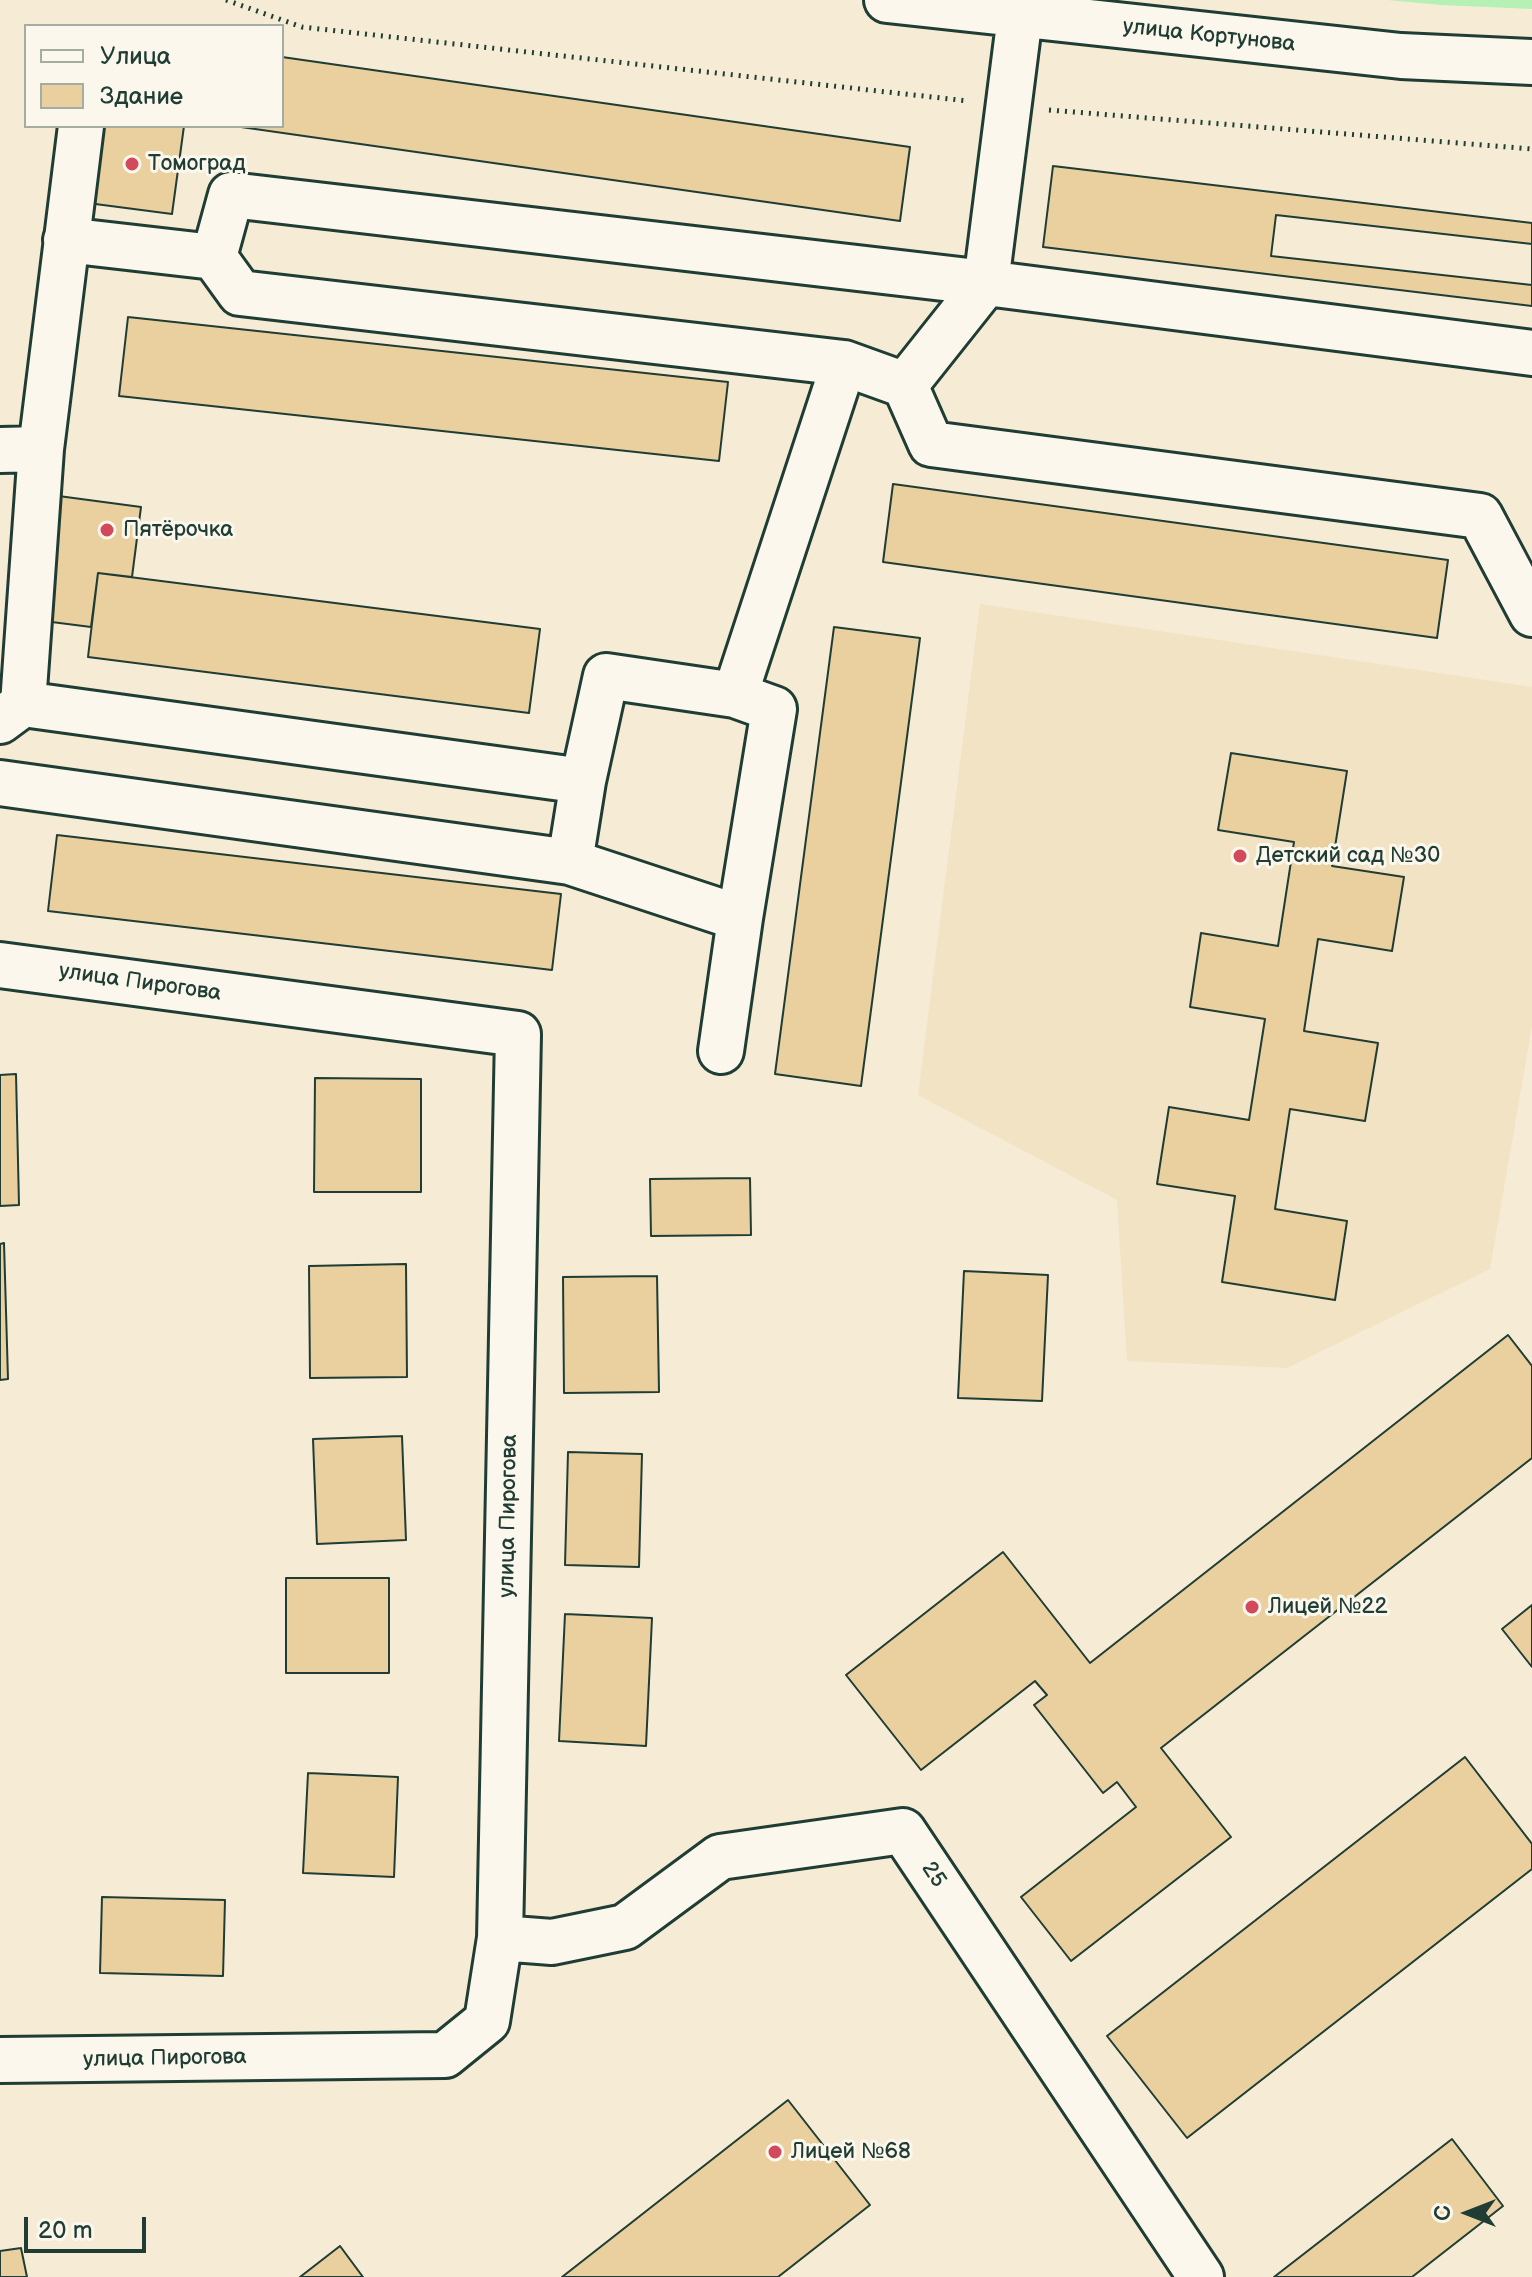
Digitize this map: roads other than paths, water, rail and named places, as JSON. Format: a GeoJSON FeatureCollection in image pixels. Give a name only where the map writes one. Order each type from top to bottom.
{"type":"FeatureCollection","features":[{"type":"Feature","properties":{"kind":"street","name":"улица Кортунова"},"geometry":{"type":"LineString","coordinates":[[887,0],[1401,56],[1532,62]]}},
{"type":"Feature","properties":{"kind":"street"},"geometry":{"type":"LineString","coordinates":[[905,385],[986,283],[1020,16]]}},
{"type":"Feature","properties":{"kind":"street"},"geometry":{"type":"LineString","coordinates":[[81,128],[66,240],[20,449],[11,712],[583,781]]}},
{"type":"Feature","properties":{"kind":"street"},"geometry":{"type":"LineString","coordinates":[[214,257],[231,195],[986,283],[1532,353]]}},
{"type":"Feature","properties":{"kind":"street"},"geometry":{"type":"LineString","coordinates":[[66,240],[214,257],[240,293],[844,363],[905,385],[931,444],[1480,516],[1532,614]]}},
{"type":"Feature","properties":{"kind":"street"},"geometry":{"type":"LineString","coordinates":[[735,695],[844,363]]}},
{"type":"Feature","properties":{"kind":"street"},"geometry":{"type":"LineString","coordinates":[[570,862],[583,781],[606,676],[735,695],[774,709],[721,1051]]}},
{"type":"Feature","properties":{"kind":"street"},"geometry":{"type":"LineString","coordinates":[[0,783],[570,862],[740,918]]}},
{"type":"Feature","properties":{"kind":"street","name":"улица Пирогова"},"geometry":{"type":"LineString","coordinates":[[0,965],[518,1034],[500,1938],[487,2021],[445,2055],[0,2060]]}},
{"type":"Feature","properties":{"kind":"street","name":"25"},"geometry":{"type":"LineString","coordinates":[[500,1938],[552,1942],[625,1927],[720,1857],[903,1831],[1201,2277]]}},
{"type":"Feature","properties":{"kind":"place","name":"Томоград"},"geometry":{"type":"Point","coordinates":[132,164]}},
{"type":"Feature","properties":{"kind":"place","name":"Пятёрочка"},"geometry":{"type":"Point","coordinates":[107,530]}},
{"type":"Feature","properties":{"kind":"place","name":"Детский сад №30"},"geometry":{"type":"Point","coordinates":[1240,856]}},
{"type":"Feature","properties":{"kind":"place","name":"Лицей №22"},"geometry":{"type":"Point","coordinates":[1252,1607]}},
{"type":"Feature","properties":{"kind":"place","name":"Лицей №68"},"geometry":{"type":"Point","coordinates":[775,2152]}}]}
